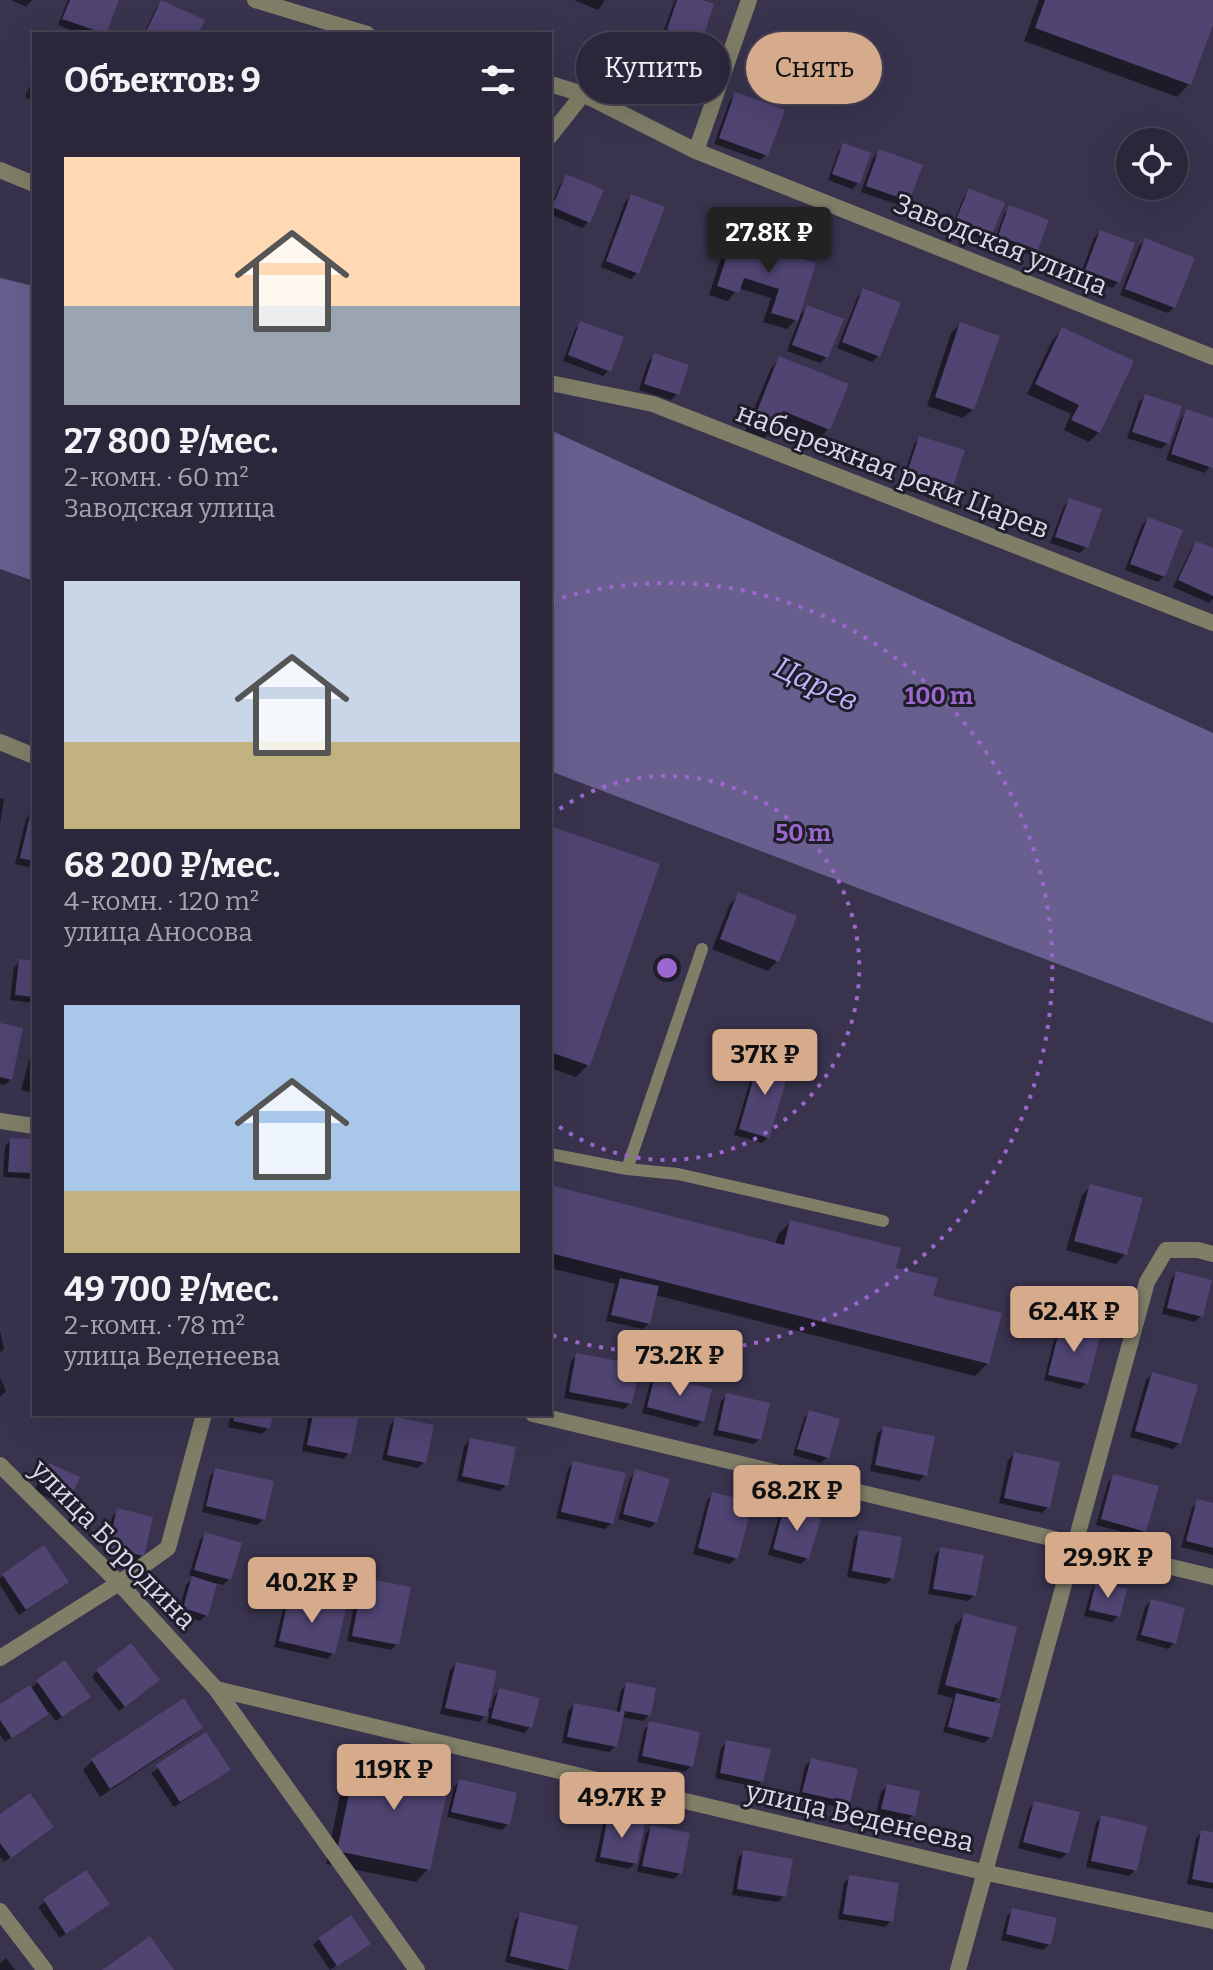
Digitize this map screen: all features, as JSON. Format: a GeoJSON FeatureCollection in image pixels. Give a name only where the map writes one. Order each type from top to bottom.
{"type":"FeatureCollection","features":[{"type":"Feature","properties":{"kind":"street"},"geometry":{"type":"LineString","coordinates":[[255,0],[360,32]]}},
{"type":"Feature","properties":{"kind":"street"},"geometry":{"type":"LineString","coordinates":[[696,151],[749,0]]}},
{"type":"Feature","properties":{"kind":"street","name":"Заводская улица"},"geometry":{"type":"LineString","coordinates":[[552,85],[576,92]]}},
{"type":"Feature","properties":{"kind":"street"},"geometry":{"type":"LineString","coordinates":[[552,133],[576,103]]}},
{"type":"Feature","properties":{"kind":"street","name":"Заводская улица"},"geometry":{"type":"LineString","coordinates":[[603,104],[696,151],[1213,357]]}},
{"type":"Feature","properties":{"kind":"street"},"geometry":{"type":"LineString","coordinates":[[0,170],[32,183]]}},
{"type":"Feature","properties":{"kind":"street","name":"набережная реки Царев"},"geometry":{"type":"LineString","coordinates":[[552,383],[653,404],[1213,623]]}},
{"type":"Feature","properties":{"kind":"street"},"geometry":{"type":"LineString","coordinates":[[0,742],[32,755]]}},
{"type":"Feature","properties":{"kind":"street"},"geometry":{"type":"LineString","coordinates":[[0,1121],[32,1126]]}},
{"type":"Feature","properties":{"kind":"street"},"geometry":{"type":"LineString","coordinates":[[958,1970],[1147,1282],[1166,1250],[1206,1252]]}},
{"type":"Feature","properties":{"kind":"street"},"geometry":{"type":"LineString","coordinates":[[0,1658],[119,1583],[168,1548],[203,1416]]}},
{"type":"Feature","properties":{"kind":"street"},"geometry":{"type":"LineString","coordinates":[[541,1416],[1213,1577]]}},
{"type":"Feature","properties":{"kind":"street","name":"улица Бородина"},"geometry":{"type":"LineString","coordinates":[[0,1465],[119,1583],[216,1689],[417,1970]]}},
{"type":"Feature","properties":{"kind":"street","name":"улица Веденеева"},"geometry":{"type":"LineString","coordinates":[[216,1689],[983,1872],[1213,1921]]}},
{"type":"Feature","properties":{"kind":"street"},"geometry":{"type":"LineString","coordinates":[[0,1911],[45,1970]]}},
{"type":"Feature","properties":{"kind":"lane"},"geometry":{"type":"LineString","coordinates":[[627,1169],[702,949]]}},
{"type":"Feature","properties":{"kind":"lane"},"geometry":{"type":"LineString","coordinates":[[552,1154],[627,1169],[678,1174],[883,1221]]}},
{"type":"Feature","properties":{"kind":"water"},"geometry":{"type":"Polygon","coordinates":[[[0,278],[32,286],[32,580],[0,569],[0,278]]]}},
{"type":"Feature","properties":{"kind":"water","name":"Царев"},"geometry":{"type":"Polygon","coordinates":[[[552,431],[1213,733],[1213,1023],[552,772],[552,431]]]}},
{"type":"Feature","properties":{"kind":"building"},"geometry":{"type":"Polygon","coordinates":[[[70,0],[119,0],[107,32],[62,19],[70,0]]]}},
{"type":"Feature","properties":{"kind":"building"},"geometry":{"type":"Polygon","coordinates":[[[161,0],[205,20],[199,32],[146,32],[161,0]]]}},
{"type":"Feature","properties":{"kind":"building"},"geometry":{"type":"Polygon","coordinates":[[[677,0],[703,0],[714,4],[705,32],[667,29],[677,0]]]}},
{"type":"Feature","properties":{"kind":"building"},"geometry":{"type":"Polygon","coordinates":[[[1045,0],[1213,0],[1213,25],[1191,85],[1035,28],[1045,0]]]}},
{"type":"Feature","properties":{"kind":"building"},"geometry":{"type":"Polygon","coordinates":[[[735,92],[746,96],[746,104],[768,104],[785,110],[768,156],[719,138],[735,92]]]}},
{"type":"Feature","properties":{"kind":"building"},"geometry":{"type":"Polygon","coordinates":[[[843,143],[871,153],[860,184],[832,174],[843,143]]]}},
{"type":"Feature","properties":{"kind":"building"},"geometry":{"type":"Polygon","coordinates":[[[879,149],[923,165],[909,201],[866,186],[879,149]]]}},
{"type":"Feature","properties":{"kind":"building"},"geometry":{"type":"Polygon","coordinates":[[[566,174],[604,190],[590,223],[552,207],[566,174]]]}},
{"type":"Feature","properties":{"kind":"building"},"geometry":{"type":"Polygon","coordinates":[[[969,188],[1005,203],[991,237],[955,222],[969,188]]]}},
{"type":"Feature","properties":{"kind":"building"},"geometry":{"type":"Polygon","coordinates":[[[631,194],[665,207],[639,274],[606,261],[631,194]]]}},
{"type":"Feature","properties":{"kind":"building"},"geometry":{"type":"Polygon","coordinates":[[[1009,205],[1049,220],[1038,250],[998,236],[1009,205]]]}},
{"type":"Feature","properties":{"kind":"building"},"geometry":{"type":"Polygon","coordinates":[[[1100,230],[1135,243],[1120,283],[1085,270],[1100,230]]]}},
{"type":"Feature","properties":{"kind":"building"},"geometry":{"type":"Polygon","coordinates":[[[733,237],[816,263],[798,321],[771,313],[779,289],[744,278],[739,293],[717,286],[733,237]]]}},
{"type":"Feature","properties":{"kind":"building"},"geometry":{"type":"Polygon","coordinates":[[[1145,238],[1195,258],[1175,308],[1125,289],[1145,238]]]}},
{"type":"Feature","properties":{"kind":"building"},"geometry":{"type":"Polygon","coordinates":[[[863,288],[901,303],[880,357],[842,342],[863,288]]]}},
{"type":"Feature","properties":{"kind":"building"},"geometry":{"type":"Polygon","coordinates":[[[807,305],[844,319],[828,358],[792,345],[807,305]]]}},
{"type":"Feature","properties":{"kind":"building"},"geometry":{"type":"Polygon","coordinates":[[[580,321],[624,337],[611,372],[568,355],[580,321]]]}},
{"type":"Feature","properties":{"kind":"building"},"geometry":{"type":"Polygon","coordinates":[[[960,322],[1000,336],[974,410],[935,397],[960,322]]]}},
{"type":"Feature","properties":{"kind":"building"},"geometry":{"type":"Polygon","coordinates":[[[1062,327],[1134,361],[1100,433],[1071,420],[1079,405],[1035,384],[1062,327]]]}},
{"type":"Feature","properties":{"kind":"building"},"geometry":{"type":"Polygon","coordinates":[[[654,353],[689,365],[679,395],[644,384],[654,353]]]}},
{"type":"Feature","properties":{"kind":"building"},"geometry":{"type":"Polygon","coordinates":[[[779,356],[849,384],[830,430],[783,411],[776,430],[753,421],[779,356]]]}},
{"type":"Feature","properties":{"kind":"building"},"geometry":{"type":"Polygon","coordinates":[[[1145,394],[1182,406],[1169,444],[1132,432],[1145,394]]]}},
{"type":"Feature","properties":{"kind":"building"},"geometry":{"type":"Polygon","coordinates":[[[1186,409],[1213,418],[1213,468],[1171,454],[1186,409]]]}},
{"type":"Feature","properties":{"kind":"building"},"geometry":{"type":"Polygon","coordinates":[[[919,436],[965,450],[950,496],[904,482],[919,436]]]}},
{"type":"Feature","properties":{"kind":"building"},"geometry":{"type":"Polygon","coordinates":[[[1069,498],[1102,509],[1088,548],[1055,537],[1069,498]]]}},
{"type":"Feature","properties":{"kind":"building"},"geometry":{"type":"Polygon","coordinates":[[[1148,517],[1183,530],[1165,577],[1130,564],[1148,517]]]}},
{"type":"Feature","properties":{"kind":"building"},"geometry":{"type":"Polygon","coordinates":[[[1196,541],[1213,548],[1213,596],[1178,580],[1196,541]]]}},
{"type":"Feature","properties":{"kind":"building"},"geometry":{"type":"Polygon","coordinates":[[[31,811],[32,811],[32,861],[20,858],[31,811]]]}},
{"type":"Feature","properties":{"kind":"building"},"geometry":{"type":"Polygon","coordinates":[[[552,827],[660,864],[590,1066],[552,1053],[552,827]]]}},
{"type":"Feature","properties":{"kind":"building"},"geometry":{"type":"Polygon","coordinates":[[[738,892],[797,916],[779,962],[720,939],[738,892]]]}},
{"type":"Feature","properties":{"kind":"building"},"geometry":{"type":"Polygon","coordinates":[[[19,959],[32,961],[32,997],[15,995],[19,959]]]}},
{"type":"Feature","properties":{"kind":"building"},"geometry":{"type":"Polygon","coordinates":[[[0,1023],[23,1028],[12,1080],[0,1077],[0,1023]]]}},
{"type":"Feature","properties":{"kind":"building"},"geometry":{"type":"Polygon","coordinates":[[[760,1056],[791,1064],[769,1138],[739,1129],[760,1056]]]}},
{"type":"Feature","properties":{"kind":"building"},"geometry":{"type":"Polygon","coordinates":[[[10,1138],[32,1139],[32,1173],[8,1172],[10,1138]]]}},
{"type":"Feature","properties":{"kind":"building"},"geometry":{"type":"Polygon","coordinates":[[[1090,1184],[1143,1198],[1127,1255],[1074,1241],[1090,1184]]]}},
{"type":"Feature","properties":{"kind":"building"},"geometry":{"type":"Polygon","coordinates":[[[552,1186],[784,1245],[790,1220],[901,1248],[896,1268],[938,1278],[933,1296],[1002,1313],[989,1364],[552,1254],[552,1186]]]}},
{"type":"Feature","properties":{"kind":"building"},"geometry":{"type":"Polygon","coordinates":[[[1176,1271],[1212,1280],[1203,1317],[1167,1308],[1176,1271]]]}},
{"type":"Feature","properties":{"kind":"building"},"geometry":{"type":"Polygon","coordinates":[[[620,1278],[659,1286],[650,1324],[611,1315],[620,1278]]]}},
{"type":"Feature","properties":{"kind":"building"},"geometry":{"type":"Polygon","coordinates":[[[1061,1323],[1101,1333],[1088,1384],[1048,1375],[1061,1323]]]}},
{"type":"Feature","properties":{"kind":"building"},"geometry":{"type":"Polygon","coordinates":[[[576,1353],[640,1365],[632,1404],[569,1392],[576,1353]]]}},
{"type":"Feature","properties":{"kind":"building"},"geometry":{"type":"Polygon","coordinates":[[[1152,1372],[1198,1385],[1181,1444],[1135,1431],[1152,1372]]]}},
{"type":"Feature","properties":{"kind":"building"},"geometry":{"type":"Polygon","coordinates":[[[655,1375],[712,1389],[704,1422],[647,1407],[655,1375]]]}},
{"type":"Feature","properties":{"kind":"building"},"geometry":{"type":"Polygon","coordinates":[[[726,1393],[770,1403],[761,1440],[718,1430],[726,1393]]]}},
{"type":"Feature","properties":{"kind":"building"},"geometry":{"type":"Polygon","coordinates":[[[809,1410],[840,1419],[829,1458],[797,1449],[809,1410]]]}},
{"type":"Feature","properties":{"kind":"building"},"geometry":{"type":"Polygon","coordinates":[[[234,1416],[273,1416],[270,1429],[233,1421],[234,1416]]]}},
{"type":"Feature","properties":{"kind":"building"},"geometry":{"type":"Polygon","coordinates":[[[313,1416],[359,1416],[351,1454],[307,1445],[313,1416]]]}},
{"type":"Feature","properties":{"kind":"building"},"geometry":{"type":"Polygon","coordinates":[[[395,1417],[434,1425],[426,1463],[387,1455],[395,1417]]]}},
{"type":"Feature","properties":{"kind":"building"},"geometry":{"type":"Polygon","coordinates":[[[883,1426],[935,1436],[927,1476],[875,1465],[883,1426]]]}},
{"type":"Feature","properties":{"kind":"building"},"geometry":{"type":"Polygon","coordinates":[[[470,1438],[516,1447],[508,1486],[462,1476],[470,1438]]]}},
{"type":"Feature","properties":{"kind":"building"},"geometry":{"type":"Polygon","coordinates":[[[1014,1452],[1060,1462],[1050,1508],[1004,1498],[1014,1452]]]}},
{"type":"Feature","properties":{"kind":"building"},"geometry":{"type":"Polygon","coordinates":[[[573,1461],[626,1473],[613,1524],[561,1512],[573,1461]]]}},
{"type":"Feature","properties":{"kind":"building"},"geometry":{"type":"Polygon","coordinates":[[[49,1463],[80,1477],[70,1499],[38,1484],[49,1463]]]}},
{"type":"Feature","properties":{"kind":"building"},"geometry":{"type":"Polygon","coordinates":[[[215,1468],[274,1481],[265,1520],[206,1506],[215,1468]]]}},
{"type":"Feature","properties":{"kind":"building"},"geometry":{"type":"Polygon","coordinates":[[[635,1469],[670,1479],[657,1523],[623,1514],[635,1469]]]}},
{"type":"Feature","properties":{"kind":"building"},"geometry":{"type":"Polygon","coordinates":[[[1113,1474],[1159,1486],[1146,1532],[1101,1519],[1113,1474]]]}},
{"type":"Feature","properties":{"kind":"building"},"geometry":{"type":"Polygon","coordinates":[[[712,1492],[753,1502],[738,1559],[698,1548],[712,1492]]]}},
{"type":"Feature","properties":{"kind":"building"},"geometry":{"type":"Polygon","coordinates":[[[1197,1499],[1213,1503],[1213,1548],[1186,1541],[1197,1499]]]}},
{"type":"Feature","properties":{"kind":"building"},"geometry":{"type":"Polygon","coordinates":[[[784,1507],[821,1518],[809,1559],[773,1549],[784,1507]]]}},
{"type":"Feature","properties":{"kind":"building"},"geometry":{"type":"Polygon","coordinates":[[[117,1508],[153,1517],[144,1556],[108,1548],[117,1508]]]}},
{"type":"Feature","properties":{"kind":"building"},"geometry":{"type":"Polygon","coordinates":[[[859,1530],[902,1537],[894,1579],[852,1571],[859,1530]]]}},
{"type":"Feature","properties":{"kind":"building"},"geometry":{"type":"Polygon","coordinates":[[[205,1532],[242,1543],[231,1580],[194,1570],[205,1532]]]}},
{"type":"Feature","properties":{"kind":"building"},"geometry":{"type":"Polygon","coordinates":[[[44,1545],[69,1582],[26,1610],[2,1574],[44,1545]]]}},
{"type":"Feature","properties":{"kind":"building"},"geometry":{"type":"Polygon","coordinates":[[[940,1547],[984,1555],[976,1596],[933,1589],[940,1547]]]}},
{"type":"Feature","properties":{"kind":"building"},"geometry":{"type":"Polygon","coordinates":[[[192,1576],[217,1584],[208,1616],[183,1608],[192,1576]]]}},
{"type":"Feature","properties":{"kind":"building"},"geometry":{"type":"Polygon","coordinates":[[[363,1578],[411,1587],[399,1645],[352,1636],[363,1578]]]}},
{"type":"Feature","properties":{"kind":"building"},"geometry":{"type":"Polygon","coordinates":[[[1096,1582],[1127,1589],[1120,1617],[1089,1610],[1096,1582]]]}},
{"type":"Feature","properties":{"kind":"building"},"geometry":{"type":"Polygon","coordinates":[[[289,1596],[346,1609],[335,1654],[279,1641],[289,1596]]]}},
{"type":"Feature","properties":{"kind":"building"},"geometry":{"type":"Polygon","coordinates":[[[1151,1599],[1185,1608],[1176,1644],[1141,1635],[1151,1599]]]}},
{"type":"Feature","properties":{"kind":"building"},"geometry":{"type":"Polygon","coordinates":[[[964,1613],[1017,1627],[1000,1699],[945,1685],[964,1613]]]}},
{"type":"Feature","properties":{"kind":"building"},"geometry":{"type":"Polygon","coordinates":[[[131,1643],[160,1680],[125,1707],[96,1670],[131,1643]]]}},
{"type":"Feature","properties":{"kind":"building"},"geometry":{"type":"Polygon","coordinates":[[[65,1660],[91,1697],[62,1717],[36,1680],[65,1660]]]}},
{"type":"Feature","properties":{"kind":"building"},"geometry":{"type":"Polygon","coordinates":[[[456,1662],[497,1671],[487,1717],[445,1708],[456,1662]]]}},
{"type":"Feature","properties":{"kind":"building"},"geometry":{"type":"Polygon","coordinates":[[[626,1682],[656,1688],[651,1716],[625,1711],[617,1747],[567,1737],[574,1703],[620,1712],[626,1682]]]}},
{"type":"Feature","properties":{"kind":"building"},"geometry":{"type":"Polygon","coordinates":[[[30,1685],[49,1714],[12,1738],[0,1720],[0,1704],[30,1685]]]}},
{"type":"Feature","properties":{"kind":"building"},"geometry":{"type":"Polygon","coordinates":[[[499,1688],[540,1698],[532,1728],[491,1718],[499,1688]]]}},
{"type":"Feature","properties":{"kind":"building"},"geometry":{"type":"Polygon","coordinates":[[[956,1693],[1001,1704],[992,1738],[948,1727],[956,1693]]]}},
{"type":"Feature","properties":{"kind":"building"},"geometry":{"type":"Polygon","coordinates":[[[184,1698],[203,1728],[110,1789],[91,1759],[184,1698]]]}},
{"type":"Feature","properties":{"kind":"building"},"geometry":{"type":"Polygon","coordinates":[[[649,1721],[700,1732],[693,1767],[642,1756],[649,1721]]]}},
{"type":"Feature","properties":{"kind":"building"},"geometry":{"type":"Polygon","coordinates":[[[206,1732],[231,1770],[180,1802],[156,1765],[206,1732]]]}},
{"type":"Feature","properties":{"kind":"building"},"geometry":{"type":"Polygon","coordinates":[[[726,1740],[771,1749],[763,1782],[720,1773],[726,1740]]]}},
{"type":"Feature","properties":{"kind":"building"},"geometry":{"type":"Polygon","coordinates":[[[357,1755],[451,1774],[430,1870],[337,1851],[357,1755]]]}},
{"type":"Feature","properties":{"kind":"building"},"geometry":{"type":"Polygon","coordinates":[[[811,1758],[858,1769],[850,1803],[802,1792],[811,1758]]]}},
{"type":"Feature","properties":{"kind":"building"},"geometry":{"type":"Polygon","coordinates":[[[459,1779],[517,1793],[510,1825],[451,1812],[459,1779]]]}},
{"type":"Feature","properties":{"kind":"building"},"geometry":{"type":"Polygon","coordinates":[[[887,1784],[920,1791],[915,1816],[881,1809],[887,1784]]]}},
{"type":"Feature","properties":{"kind":"building"},"geometry":{"type":"Polygon","coordinates":[[[30,1793],[54,1827],[11,1858],[0,1843],[0,1814],[30,1793]]]}},
{"type":"Feature","properties":{"kind":"building"},"geometry":{"type":"Polygon","coordinates":[[[1034,1801],[1080,1812],[1069,1854],[1023,1842],[1034,1801]]]}},
{"type":"Feature","properties":{"kind":"building"},"geometry":{"type":"Polygon","coordinates":[[[1101,1815],[1147,1826],[1137,1871],[1091,1861],[1101,1815]]]}},
{"type":"Feature","properties":{"kind":"building"},"geometry":{"type":"Polygon","coordinates":[[[608,1816],[645,1823],[637,1864],[600,1857],[608,1816]]]}},
{"type":"Feature","properties":{"kind":"building"},"geometry":{"type":"Polygon","coordinates":[[[651,1825],[690,1833],[682,1874],[642,1866],[651,1825]]]}},
{"type":"Feature","properties":{"kind":"building"},"geometry":{"type":"Polygon","coordinates":[[[1201,1830],[1213,1832],[1213,1883],[1192,1879],[1201,1830]]]}},
{"type":"Feature","properties":{"kind":"building"},"geometry":{"type":"Polygon","coordinates":[[[743,1850],[793,1859],[786,1897],[737,1889],[743,1850]]]}},
{"type":"Feature","properties":{"kind":"building"},"geometry":{"type":"Polygon","coordinates":[[[86,1870],[110,1904],[66,1934],[43,1899],[86,1870]]]}},
{"type":"Feature","properties":{"kind":"building"},"geometry":{"type":"Polygon","coordinates":[[[849,1875],[899,1883],[893,1922],[843,1914],[849,1875]]]}},
{"type":"Feature","properties":{"kind":"building"},"geometry":{"type":"Polygon","coordinates":[[[1012,1908],[1057,1918],[1051,1945],[1006,1934],[1012,1908]]]}},
{"type":"Feature","properties":{"kind":"building"},"geometry":{"type":"Polygon","coordinates":[[[520,1912],[578,1926],[568,1970],[510,1956],[520,1912]]]}},
{"type":"Feature","properties":{"kind":"building"},"geometry":{"type":"Polygon","coordinates":[[[351,1915],[371,1944],[337,1966],[318,1938],[351,1915]]]}},
{"type":"Feature","properties":{"kind":"building"},"geometry":{"type":"Polygon","coordinates":[[[150,1936],[174,1970],[102,1970],[150,1936]]]}}]}
